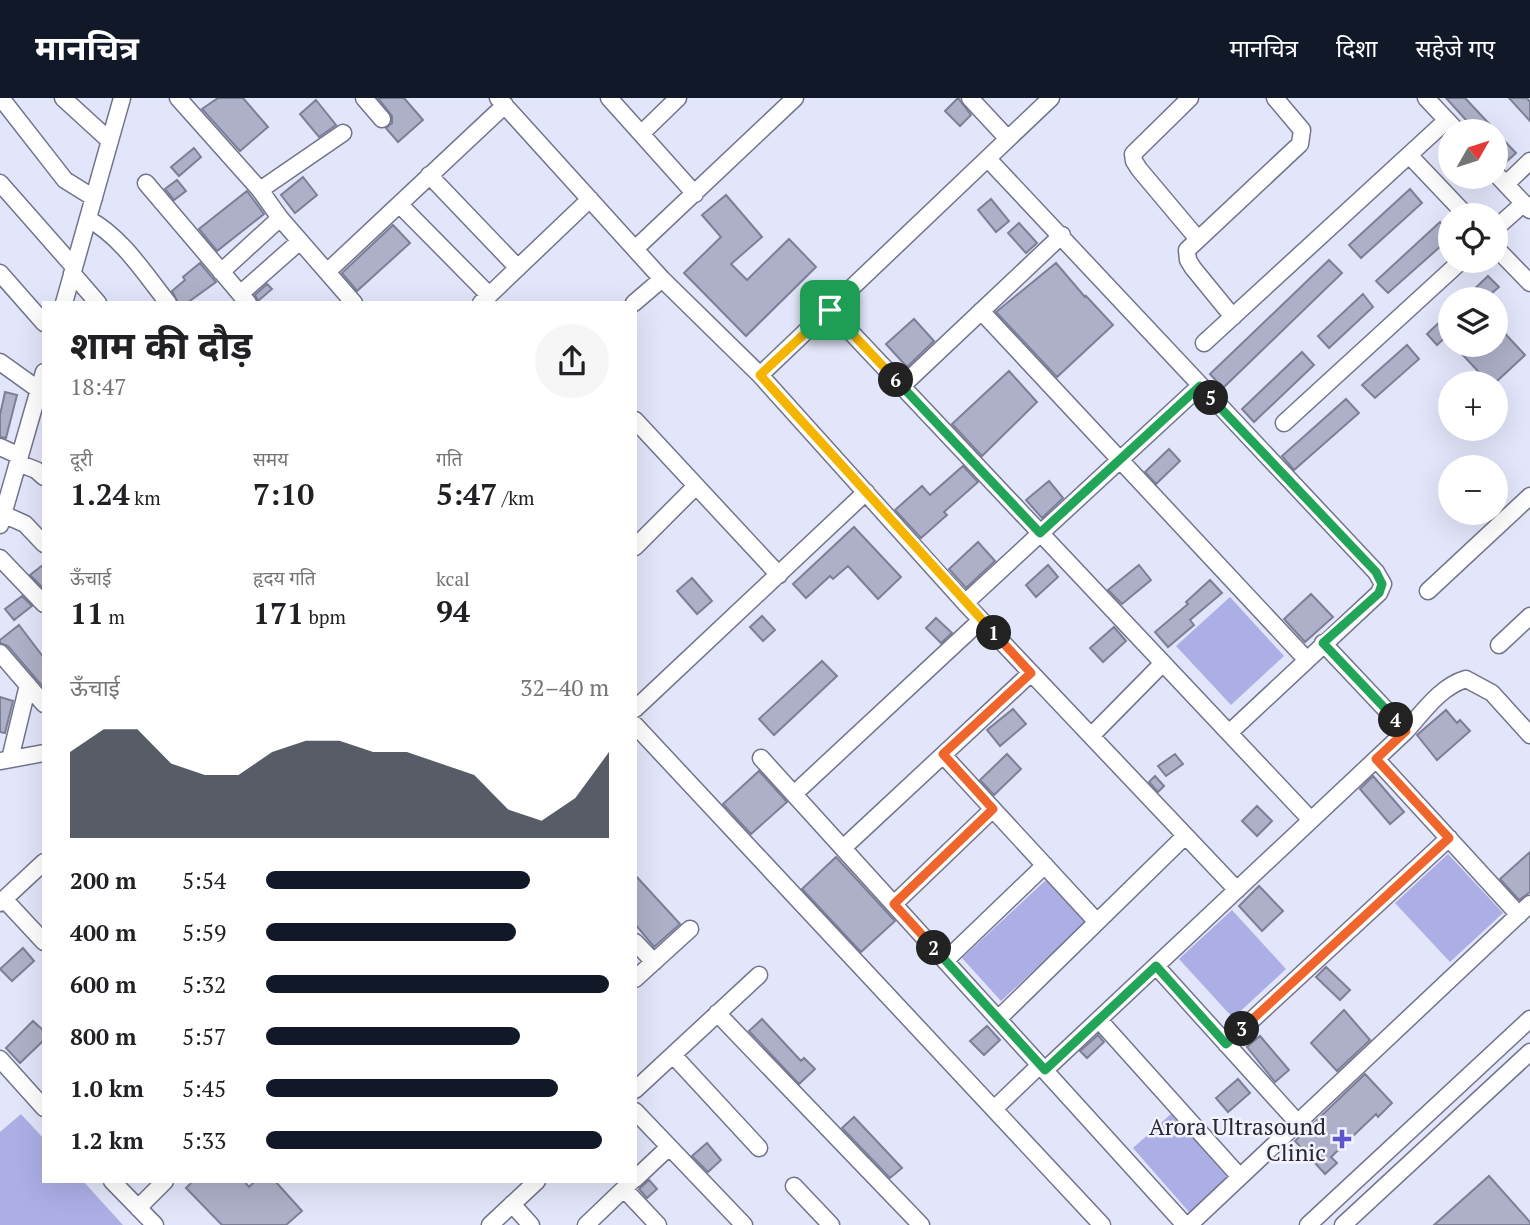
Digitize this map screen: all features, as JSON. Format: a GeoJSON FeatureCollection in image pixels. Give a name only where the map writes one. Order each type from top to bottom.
{"type":"FeatureCollection","features":[{"type":"Feature","properties":{"kind":"street"},"geometry":{"type":"LineString","coordinates":[[1,98],[65,180],[94,198]]}},
{"type":"Feature","properties":{"kind":"street"},"geometry":{"type":"LineString","coordinates":[[63,98],[110,141]]}},
{"type":"Feature","properties":{"kind":"street"},"geometry":{"type":"LineString","coordinates":[[65,301],[122,98]]}},
{"type":"Feature","properties":{"kind":"street"},"geometry":{"type":"LineString","coordinates":[[178,98],[260,190],[280,218],[352,301]]}},
{"type":"Feature","properties":{"kind":"street"},"geometry":{"type":"LineString","coordinates":[[363,98],[382,119]]}},
{"type":"Feature","properties":{"kind":"street"},"geometry":{"type":"LineString","coordinates":[[609,98],[695,194]]}},
{"type":"Feature","properties":{"kind":"street"},"geometry":{"type":"LineString","coordinates":[[642,133],[678,98]]}},
{"type":"Feature","properties":{"kind":"street"},"geometry":{"type":"LineString","coordinates":[[635,249],[795,98]]}},
{"type":"Feature","properties":{"kind":"street"},"geometry":{"type":"LineString","coordinates":[[970,98],[1008,139]]}},
{"type":"Feature","properties":{"kind":"street"},"geometry":{"type":"LineString","coordinates":[[760,375],[1051,98]]}},
{"type":"Feature","properties":{"kind":"street"},"geometry":{"type":"LineString","coordinates":[[1190,98],[1133,154],[1139,169],[1197,239]]}},
{"type":"Feature","properties":{"kind":"street"},"geometry":{"type":"LineString","coordinates":[[1233,317],[1188,260],[1187,250],[1300,144],[1302,130],[1275,98]]}},
{"type":"Feature","properties":{"kind":"street"},"geometry":{"type":"LineString","coordinates":[[1426,98],[1446,119]]}},
{"type":"Feature","properties":{"kind":"street"},"geometry":{"type":"LineString","coordinates":[[327,272],[400,205],[502,102],[662,279],[760,375],[965,603],[1237,890]]}},
{"type":"Feature","properties":{"kind":"street"},"geometry":{"type":"LineString","coordinates":[[260,190],[343,133]]}},
{"type":"Feature","properties":{"kind":"street"},"geometry":{"type":"LineString","coordinates":[[1204,343],[1409,155],[1438,135]]}},
{"type":"Feature","properties":{"kind":"street"},"geometry":{"type":"LineString","coordinates":[[1409,155],[1455,203]]}},
{"type":"Feature","properties":{"kind":"street"},"geometry":{"type":"LineString","coordinates":[[988,159],[1376,572],[1382,584],[1379,593],[1229,733]]}},
{"type":"Feature","properties":{"kind":"street"},"geometry":{"type":"LineString","coordinates":[[1508,175],[1530,162]]}},
{"type":"Feature","properties":{"kind":"street"},"geometry":{"type":"LineString","coordinates":[[429,176],[518,268]]}},
{"type":"Feature","properties":{"kind":"street"},"geometry":{"type":"LineString","coordinates":[[0,183],[96,301]]}},
{"type":"Feature","properties":{"kind":"street"},"geometry":{"type":"LineString","coordinates":[[146,183],[244,298],[300,240]]}},
{"type":"Feature","properties":{"kind":"street"},"geometry":{"type":"LineString","coordinates":[[1508,187],[1527,207],[1508,220]]}},
{"type":"Feature","properties":{"kind":"street"},"geometry":{"type":"LineString","coordinates":[[400,205],[485,299],[590,199]]}},
{"type":"Feature","properties":{"kind":"street"},"geometry":{"type":"LineString","coordinates":[[221,272],[280,218]]}},
{"type":"Feature","properties":{"kind":"street"},"geometry":{"type":"LineString","coordinates":[[88,219],[98,224],[131,257],[166,301]]}},
{"type":"Feature","properties":{"kind":"street"},"geometry":{"type":"LineString","coordinates":[[902,386],[1062,235]]}},
{"type":"Feature","properties":{"kind":"street"},"geometry":{"type":"LineString","coordinates":[[1508,260],[1530,283]]}},
{"type":"Feature","properties":{"kind":"street"},"geometry":{"type":"LineString","coordinates":[[0,273],[42,321]]}},
{"type":"Feature","properties":{"kind":"street"},"geometry":{"type":"LineString","coordinates":[[1284,423],[1448,273]]}},
{"type":"Feature","properties":{"kind":"street"},"geometry":{"type":"LineString","coordinates":[[637,301],[662,279]]}},
{"type":"Feature","properties":{"kind":"street"},"geometry":{"type":"LineString","coordinates":[[830,310],[1311,820]]}},
{"type":"Feature","properties":{"kind":"street"},"geometry":{"type":"LineString","coordinates":[[981,311],[1306,659]]}},
{"type":"Feature","properties":{"kind":"street"},"geometry":{"type":"LineString","coordinates":[[0,362],[40,397],[2,520],[25,524],[42,542]]}},
{"type":"Feature","properties":{"kind":"street"},"geometry":{"type":"LineString","coordinates":[[965,603],[1200,386]]}},
{"type":"Feature","properties":{"kind":"street"},"geometry":{"type":"LineString","coordinates":[[637,426],[779,575]]}},
{"type":"Feature","properties":{"kind":"street"},"geometry":{"type":"LineString","coordinates":[[0,447],[42,475]]}},
{"type":"Feature","properties":{"kind":"street"},"geometry":{"type":"LineString","coordinates":[[637,545],[696,486]]}},
{"type":"Feature","properties":{"kind":"street"},"geometry":{"type":"LineString","coordinates":[[637,707],[866,492]]}},
{"type":"Feature","properties":{"kind":"street"},"geometry":{"type":"LineString","coordinates":[[1428,592],[1530,496]]}},
{"type":"Feature","properties":{"kind":"street"},"geometry":{"type":"LineString","coordinates":[[0,558],[42,602]]}},
{"type":"Feature","properties":{"kind":"street"},"geometry":{"type":"LineString","coordinates":[[1499,645],[1530,616]]}},
{"type":"Feature","properties":{"kind":"street"},"geometry":{"type":"LineString","coordinates":[[794,794],[981,620]]}},
{"type":"Feature","properties":{"kind":"street"},"geometry":{"type":"LineString","coordinates":[[1323,643],[1406,731]]}},
{"type":"Feature","properties":{"kind":"street"},"geometry":{"type":"LineString","coordinates":[[0,653],[42,702]]}},
{"type":"Feature","properties":{"kind":"street"},"geometry":{"type":"LineString","coordinates":[[1091,736],[1163,663]]}},
{"type":"Feature","properties":{"kind":"street"},"geometry":{"type":"LineString","coordinates":[[842,848],[1031,673]]}},
{"type":"Feature","properties":{"kind":"street"},"geometry":{"type":"LineString","coordinates":[[994,1109],[1099,1020],[1406,731],[1443,691],[1466,679],[1492,693],[1530,735]]}},
{"type":"Feature","properties":{"kind":"street"},"geometry":{"type":"LineString","coordinates":[[28,685],[5,760],[42,753]]}},
{"type":"Feature","properties":{"kind":"street"},"geometry":{"type":"LineString","coordinates":[[637,727],[1102,1225]]}},
{"type":"Feature","properties":{"kind":"street"},"geometry":{"type":"LineString","coordinates":[[943,754],[1097,922]]}},
{"type":"Feature","properties":{"kind":"street"},"geometry":{"type":"LineString","coordinates":[[761,758],[1187,1225],[1525,909],[1449,838],[1376,759]]}},
{"type":"Feature","properties":{"kind":"street"},"geometry":{"type":"LineString","coordinates":[[894,904],[993,809]]}},
{"type":"Feature","properties":{"kind":"street"},"geometry":{"type":"LineString","coordinates":[[998,1019],[1185,836]]}},
{"type":"Feature","properties":{"kind":"street"},"geometry":{"type":"LineString","coordinates":[[1226,1044],[1449,838]]}},
{"type":"Feature","properties":{"kind":"street"},"geometry":{"type":"LineString","coordinates":[[42,864],[2,901],[42,940]]}},
{"type":"Feature","properties":{"kind":"street"},"geometry":{"type":"LineString","coordinates":[[946,961],[1045,865]]}},
{"type":"Feature","properties":{"kind":"street"},"geometry":{"type":"LineString","coordinates":[[637,977],[690,929]]}},
{"type":"Feature","properties":{"kind":"street"},"geometry":{"type":"LineString","coordinates":[[637,945],[654,962]]}},
{"type":"Feature","properties":{"kind":"street"},"geometry":{"type":"LineString","coordinates":[[1156,966],[1298,1123]]}},
{"type":"Feature","properties":{"kind":"street"},"geometry":{"type":"LineString","coordinates":[[637,1088],[759,975]]}},
{"type":"Feature","properties":{"kind":"street"},"geometry":{"type":"LineString","coordinates":[[717,1013],[921,1225]]}},
{"type":"Feature","properties":{"kind":"street"},"geometry":{"type":"LineString","coordinates":[[1308,1225],[1530,1019]]}},
{"type":"Feature","properties":{"kind":"street"},"geometry":{"type":"LineString","coordinates":[[1099,1020],[1240,1177]]}},
{"type":"Feature","properties":{"kind":"street"},"geometry":{"type":"LineString","coordinates":[[1343,1225],[1530,1052]]}},
{"type":"Feature","properties":{"kind":"street"},"geometry":{"type":"LineString","coordinates":[[673,1055],[759,1148]]}},
{"type":"Feature","properties":{"kind":"street"},"geometry":{"type":"LineString","coordinates":[[2,1065],[42,1106]]}},
{"type":"Feature","properties":{"kind":"street"},"geometry":{"type":"LineString","coordinates":[[637,1113],[744,1225]]}},
{"type":"Feature","properties":{"kind":"street"},"geometry":{"type":"LineString","coordinates":[[637,1177],[670,1147]]}},
{"type":"Feature","properties":{"kind":"street"},"geometry":{"type":"LineString","coordinates":[[114,1183],[155,1225]]}},
{"type":"Feature","properties":{"kind":"street"},"geometry":{"type":"LineString","coordinates":[[138,1208],[163,1183]]}},
{"type":"Feature","properties":{"kind":"street"},"geometry":{"type":"LineString","coordinates":[[586,1225],[631,1183],[658,1225]]}},
{"type":"Feature","properties":{"kind":"street"},"geometry":{"type":"LineString","coordinates":[[490,1225],[527,1185]]}},
{"type":"Feature","properties":{"kind":"street"},"geometry":{"type":"LineString","coordinates":[[794,1185],[831,1225]]}},
{"type":"Feature","properties":{"kind":"street"},"geometry":{"type":"LineString","coordinates":[[512,1204],[531,1225]]}},
{"type":"Feature","properties":{"kind":"shaded area"},"geometry":{"type":"Polygon","coordinates":[[[1230,597],[1284,656],[1231,705],[1176,646],[1230,597]]]}},
{"type":"Feature","properties":{"kind":"shaded area"},"geometry":{"type":"Polygon","coordinates":[[[1448,854],[1503,913],[1450,962],[1395,903],[1448,854]]]}},
{"type":"Feature","properties":{"kind":"shaded area"},"geometry":{"type":"Polygon","coordinates":[[[1046,880],[1086,922],[1001,1001],[962,958],[1046,880]]]}},
{"type":"Feature","properties":{"kind":"shaded area"},"geometry":{"type":"Polygon","coordinates":[[[1232,910],[1286,969],[1233,1018],[1179,959],[1232,910]]]}},
{"type":"Feature","properties":{"kind":"shaded area"},"geometry":{"type":"Polygon","coordinates":[[[1172,1113],[1228,1178],[1189,1212],[1133,1148],[1172,1113]]]}},
{"type":"Feature","properties":{"kind":"shaded area"},"geometry":{"type":"Polygon","coordinates":[[[21,1114],[42,1137],[42,1183],[85,1183],[123,1225],[0,1225],[0,1132],[21,1114]]]}},
{"type":"Feature","properties":{"kind":"building"},"geometry":{"type":"Polygon","coordinates":[[[218,98],[243,98],[268,127],[240,151],[202,109],[218,98]]]}},
{"type":"Feature","properties":{"kind":"building"},"geometry":{"type":"Polygon","coordinates":[[[378,98],[404,98],[423,120],[398,142],[386,128],[392,123],[392,116],[378,98]]]}},
{"type":"Feature","properties":{"kind":"building"},"geometry":{"type":"Polygon","coordinates":[[[958,98],[971,115],[960,126],[945,111],[958,98]]]}},
{"type":"Feature","properties":{"kind":"building"},"geometry":{"type":"Polygon","coordinates":[[[1446,98],[1465,98],[1485,119],[1465,119],[1446,98]]]}},
{"type":"Feature","properties":{"kind":"building"},"geometry":{"type":"Polygon","coordinates":[[[1509,98],[1527,98],[1530,102],[1530,121],[1509,98]]]}},
{"type":"Feature","properties":{"kind":"building"},"geometry":{"type":"Polygon","coordinates":[[[316,100],[336,125],[319,137],[300,114],[316,100]]]}},
{"type":"Feature","properties":{"kind":"building"},"geometry":{"type":"Polygon","coordinates":[[[1508,145],[1516,153],[1508,160],[1508,145]]]}},
{"type":"Feature","properties":{"kind":"building"},"geometry":{"type":"Polygon","coordinates":[[[194,148],[201,157],[179,176],[171,167],[194,148]]]}},
{"type":"Feature","properties":{"kind":"building"},"geometry":{"type":"Polygon","coordinates":[[[303,177],[317,195],[295,213],[281,195],[303,177]]]}},
{"type":"Feature","properties":{"kind":"building"},"geometry":{"type":"Polygon","coordinates":[[[177,180],[186,191],[174,200],[165,189],[177,180]]]}},
{"type":"Feature","properties":{"kind":"building"},"geometry":{"type":"Polygon","coordinates":[[[1410,189],[1422,203],[1361,258],[1349,245],[1410,189]]]}},
{"type":"Feature","properties":{"kind":"building"},"geometry":{"type":"Polygon","coordinates":[[[247,191],[264,214],[217,251],[199,229],[247,191]]]}},
{"type":"Feature","properties":{"kind":"building"},"geometry":{"type":"Polygon","coordinates":[[[726,195],[762,237],[731,264],[747,280],[789,239],[816,267],[746,336],[684,273],[721,237],[702,215],[726,195]]]}},
{"type":"Feature","properties":{"kind":"building"},"geometry":{"type":"Polygon","coordinates":[[[991,199],[1009,221],[996,232],[978,210],[991,199]]]}},
{"type":"Feature","properties":{"kind":"building"},"geometry":{"type":"Polygon","coordinates":[[[1019,223],[1037,243],[1026,253],[1008,233],[1019,223]]]}},
{"type":"Feature","properties":{"kind":"building"},"geometry":{"type":"Polygon","coordinates":[[[1438,224],[1438,249],[1388,293],[1376,281],[1438,224]]]}},
{"type":"Feature","properties":{"kind":"building"},"geometry":{"type":"Polygon","coordinates":[[[393,225],[410,243],[357,291],[342,273],[393,225]]]}},
{"type":"Feature","properties":{"kind":"building"},"geometry":{"type":"Polygon","coordinates":[[[1329,260],[1342,273],[1223,388],[1210,374],[1329,260]]]}},
{"type":"Feature","properties":{"kind":"building"},"geometry":{"type":"Polygon","coordinates":[[[200,263],[216,282],[190,301],[177,301],[172,291],[185,280],[183,277],[200,263]]]}},
{"type":"Feature","properties":{"kind":"building"},"geometry":{"type":"Polygon","coordinates":[[[1056,263],[1113,325],[1057,377],[996,312],[1056,263]]]}},
{"type":"Feature","properties":{"kind":"building"},"geometry":{"type":"Polygon","coordinates":[[[1488,276],[1499,287],[1477,287],[1488,276]]]}},
{"type":"Feature","properties":{"kind":"building"},"geometry":{"type":"Polygon","coordinates":[[[267,284],[272,289],[258,301],[255,295],[267,284]]]}},
{"type":"Feature","properties":{"kind":"building"},"geometry":{"type":"Polygon","coordinates":[[[1363,294],[1373,307],[1329,348],[1318,336],[1363,294]]]}},
{"type":"Feature","properties":{"kind":"building"},"geometry":{"type":"Polygon","coordinates":[[[914,319],[934,341],[907,367],[886,344],[914,319]]]}},
{"type":"Feature","properties":{"kind":"building"},"geometry":{"type":"Polygon","coordinates":[[[1438,323],[1438,344],[1427,334],[1438,323]]]}},
{"type":"Feature","properties":{"kind":"building"},"geometry":{"type":"Polygon","coordinates":[[[1508,337],[1525,355],[1508,371],[1478,371],[1465,357],[1508,357],[1508,337]]]}},
{"type":"Feature","properties":{"kind":"building"},"geometry":{"type":"Polygon","coordinates":[[[1407,345],[1419,359],[1375,398],[1362,385],[1407,345]]]}},
{"type":"Feature","properties":{"kind":"building"},"geometry":{"type":"Polygon","coordinates":[[[1302,352],[1314,365],[1254,422],[1242,409],[1302,352]]]}},
{"type":"Feature","properties":{"kind":"building"},"geometry":{"type":"Polygon","coordinates":[[[1009,371],[1037,402],[982,456],[952,424],[1009,371]]]}},
{"type":"Feature","properties":{"kind":"building"},"geometry":{"type":"Polygon","coordinates":[[[5,392],[17,395],[6,438],[0,437],[0,415],[5,392]]]}},
{"type":"Feature","properties":{"kind":"building"},"geometry":{"type":"Polygon","coordinates":[[[1346,399],[1359,413],[1294,470],[1282,456],[1346,399]]]}},
{"type":"Feature","properties":{"kind":"building"},"geometry":{"type":"Polygon","coordinates":[[[1169,449],[1180,461],[1156,484],[1145,472],[1169,449]]]}},
{"type":"Feature","properties":{"kind":"building"},"geometry":{"type":"Polygon","coordinates":[[[963,466],[978,482],[944,512],[947,515],[921,538],[895,510],[922,486],[930,495],[963,466]]]}},
{"type":"Feature","properties":{"kind":"building"},"geometry":{"type":"Polygon","coordinates":[[[1049,481],[1063,498],[1042,518],[1026,500],[1049,481]]]}},
{"type":"Feature","properties":{"kind":"building"},"geometry":{"type":"Polygon","coordinates":[[[854,527],[901,577],[878,599],[848,566],[833,579],[830,576],[806,598],[793,584],[854,527]]]}},
{"type":"Feature","properties":{"kind":"building"},"geometry":{"type":"Polygon","coordinates":[[[978,542],[995,561],[966,588],[949,569],[978,542]]]}},
{"type":"Feature","properties":{"kind":"building"},"geometry":{"type":"Polygon","coordinates":[[[1048,565],[1058,577],[1036,597],[1026,585],[1048,565]]]}},
{"type":"Feature","properties":{"kind":"building"},"geometry":{"type":"Polygon","coordinates":[[[1139,565],[1151,580],[1122,604],[1108,590],[1139,565]]]}},
{"type":"Feature","properties":{"kind":"building"},"geometry":{"type":"Polygon","coordinates":[[[42,566],[42,587],[30,575],[42,566]]]}},
{"type":"Feature","properties":{"kind":"building"},"geometry":{"type":"Polygon","coordinates":[[[692,578],[712,601],[697,614],[677,591],[692,578]]]}},
{"type":"Feature","properties":{"kind":"building"},"geometry":{"type":"Polygon","coordinates":[[[1210,580],[1222,593],[1190,620],[1194,625],[1168,647],[1155,632],[1188,604],[1186,602],[1210,580]]]}},
{"type":"Feature","properties":{"kind":"building"},"geometry":{"type":"Polygon","coordinates":[[[1311,594],[1333,617],[1305,642],[1284,619],[1311,594]]]}},
{"type":"Feature","properties":{"kind":"building"},"geometry":{"type":"Polygon","coordinates":[[[22,596],[32,606],[14,620],[5,609],[22,596]]]}},
{"type":"Feature","properties":{"kind":"building"},"geometry":{"type":"Polygon","coordinates":[[[762,616],[775,630],[763,641],[750,627],[762,616]]]}},
{"type":"Feature","properties":{"kind":"building"},"geometry":{"type":"Polygon","coordinates":[[[936,618],[952,633],[941,643],[926,628],[936,618]]]}},
{"type":"Feature","properties":{"kind":"building"},"geometry":{"type":"Polygon","coordinates":[[[19,625],[42,655],[42,686],[8,646],[0,643],[0,640],[19,625]]]}},
{"type":"Feature","properties":{"kind":"building"},"geometry":{"type":"Polygon","coordinates":[[[1114,627],[1126,641],[1103,662],[1090,648],[1114,627]]]}},
{"type":"Feature","properties":{"kind":"building"},"geometry":{"type":"Polygon","coordinates":[[[822,661],[837,676],[774,735],[759,719],[822,661]]]}},
{"type":"Feature","properties":{"kind":"building"},"geometry":{"type":"Polygon","coordinates":[[[0,697],[13,701],[5,733],[0,732],[0,697]]]}},
{"type":"Feature","properties":{"kind":"building"},"geometry":{"type":"Polygon","coordinates":[[[1013,709],[1026,724],[1000,746],[987,730],[1013,709]]]}},
{"type":"Feature","properties":{"kind":"building"},"geometry":{"type":"Polygon","coordinates":[[[1446,710],[1457,723],[1460,720],[1470,731],[1437,760],[1417,735],[1446,710]]]}},
{"type":"Feature","properties":{"kind":"building"},"geometry":{"type":"Polygon","coordinates":[[[1007,754],[1021,769],[994,795],[980,780],[1007,754]]]}},
{"type":"Feature","properties":{"kind":"building"},"geometry":{"type":"Polygon","coordinates":[[[1175,754],[1183,764],[1166,776],[1158,766],[1175,754]]]}},
{"type":"Feature","properties":{"kind":"building"},"geometry":{"type":"Polygon","coordinates":[[[759,771],[787,802],[751,834],[723,804],[759,771]]]}},
{"type":"Feature","properties":{"kind":"building"},"geometry":{"type":"Polygon","coordinates":[[[1155,776],[1164,786],[1158,792],[1149,782],[1155,776]]]}},
{"type":"Feature","properties":{"kind":"building"},"geometry":{"type":"Polygon","coordinates":[[[1373,776],[1404,812],[1390,824],[1360,789],[1373,776]]]}},
{"type":"Feature","properties":{"kind":"building"},"geometry":{"type":"Polygon","coordinates":[[[1257,806],[1272,821],[1257,836],[1242,821],[1257,806]]]}},
{"type":"Feature","properties":{"kind":"building"},"geometry":{"type":"Polygon","coordinates":[[[1530,852],[1530,892],[1519,900],[1500,879],[1530,852]]]}},
{"type":"Feature","properties":{"kind":"building"},"geometry":{"type":"Polygon","coordinates":[[[836,857],[895,921],[861,952],[802,889],[836,857]]]}},
{"type":"Feature","properties":{"kind":"building"},"geometry":{"type":"Polygon","coordinates":[[[637,877],[680,924],[654,947],[637,926],[637,877]]]}},
{"type":"Feature","properties":{"kind":"building"},"geometry":{"type":"Polygon","coordinates":[[[1259,886],[1283,911],[1262,931],[1239,906],[1259,886]]]}},
{"type":"Feature","properties":{"kind":"building"},"geometry":{"type":"Polygon","coordinates":[[[23,948],[34,961],[12,981],[0,969],[23,948]]]}},
{"type":"Feature","properties":{"kind":"building"},"geometry":{"type":"Polygon","coordinates":[[[1326,967],[1350,990],[1340,1000],[1316,977],[1326,967]]]}},
{"type":"Feature","properties":{"kind":"building"},"geometry":{"type":"Polygon","coordinates":[[[1344,1010],[1370,1040],[1337,1071],[1311,1043],[1344,1010]]]}},
{"type":"Feature","properties":{"kind":"building"},"geometry":{"type":"Polygon","coordinates":[[[762,1019],[801,1061],[804,1058],[815,1069],[799,1084],[749,1031],[762,1019]]]}},
{"type":"Feature","properties":{"kind":"building"},"geometry":{"type":"Polygon","coordinates":[[[33,1021],[42,1029],[42,1042],[20,1063],[6,1048],[33,1021]]]}},
{"type":"Feature","properties":{"kind":"building"},"geometry":{"type":"Polygon","coordinates":[[[987,1026],[1000,1040],[984,1055],[970,1041],[987,1026]]]}},
{"type":"Feature","properties":{"kind":"building"},"geometry":{"type":"Polygon","coordinates":[[[1098,1035],[1104,1042],[1087,1058],[1080,1051],[1098,1035]]]}},
{"type":"Feature","properties":{"kind":"building"},"geometry":{"type":"Polygon","coordinates":[[[1260,1036],[1289,1070],[1275,1082],[1247,1047],[1260,1036]]]}},
{"type":"Feature","properties":{"kind":"building"},"geometry":{"type":"Polygon","coordinates":[[[1365,1074],[1392,1103],[1378,1117],[1376,1114],[1331,1157],[1337,1163],[1325,1174],[1295,1141],[1365,1074]]]}},
{"type":"Feature","properties":{"kind":"building"},"geometry":{"type":"Polygon","coordinates":[[[1238,1079],[1250,1093],[1228,1112],[1216,1098],[1238,1079]]]}},
{"type":"Feature","properties":{"kind":"building"},"geometry":{"type":"Polygon","coordinates":[[[854,1117],[902,1168],[890,1178],[842,1128],[854,1117]]]}},
{"type":"Feature","properties":{"kind":"building"},"geometry":{"type":"Polygon","coordinates":[[[707,1143],[721,1160],[708,1172],[692,1156],[707,1143]]]}},
{"type":"Feature","properties":{"kind":"building"},"geometry":{"type":"Polygon","coordinates":[[[1489,1176],[1530,1225],[1434,1225],[1489,1176]]]}},
{"type":"Feature","properties":{"kind":"building"},"geometry":{"type":"Polygon","coordinates":[[[649,1180],[657,1189],[647,1198],[639,1189],[649,1180]]]}},
{"type":"Feature","properties":{"kind":"building"},"geometry":{"type":"Polygon","coordinates":[[[191,1183],[246,1183],[249,1187],[253,1183],[277,1183],[302,1211],[286,1225],[222,1225],[186,1188],[191,1183]]]}},
{"type":"Feature","properties":{"kind":"place","name":"Arora Ultrasound Clinic"},"geometry":{"type":"Point","coordinates":[1342,1139]}},
{"type":"Feature","properties":{"kind":"route"},"geometry":{"type":"LineString","coordinates":[[830,310],[1040,533],[1200,386],[1376,572],[1382,584],[1379,593],[1323,643],[1406,731],[1376,759],[1449,838],[1226,1044],[1156,966],[1045,1070],[894,904],[993,809],[943,754],[1031,673],[760,375],[830,310]]}}]}
